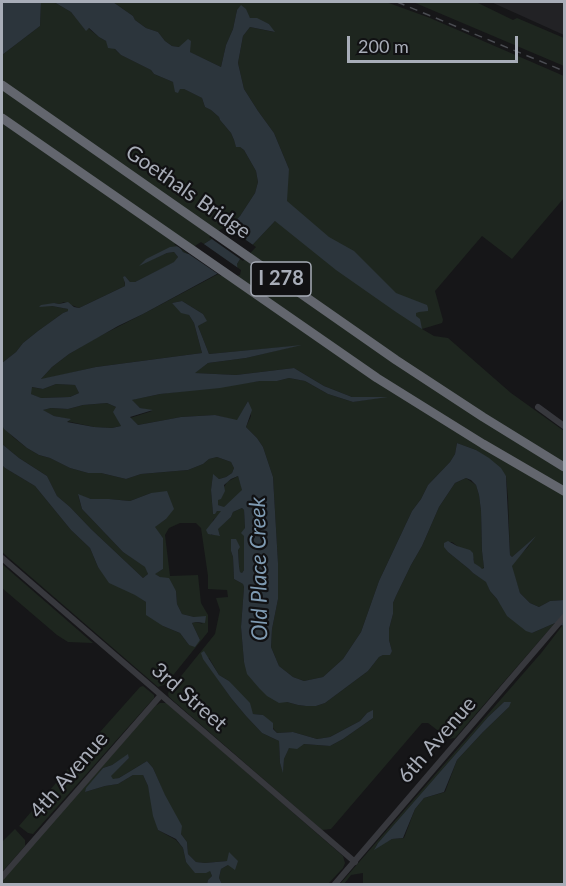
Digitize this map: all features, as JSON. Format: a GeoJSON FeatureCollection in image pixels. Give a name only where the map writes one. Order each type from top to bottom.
{"type":"FeatureCollection","features":[{"type":"Feature","properties":{"kind":"highway","name":"Goethals Bridge"},"geometry":{"type":"LineString","coordinates":[[2,85],[396,360],[564,467]]}},
{"type":"Feature","properties":{"kind":"highway","name":"I 278"},"geometry":{"type":"LineString","coordinates":[[2,118],[351,361],[564,491]]}},
{"type":"Feature","properties":{"kind":"street"},"geometry":{"type":"LineString","coordinates":[[538,407],[564,426]]}},
{"type":"Feature","properties":{"kind":"street","name":"3rd Street"},"geometry":{"type":"LineString","coordinates":[[2,558],[354,861]]}},
{"type":"Feature","properties":{"kind":"street","name":"6th Avenue"},"geometry":{"type":"LineString","coordinates":[[335,885],[564,617]]}},
{"type":"Feature","properties":{"kind":"street","name":"4th Avenue"},"geometry":{"type":"LineString","coordinates":[[2,877],[161,695]]}},
{"type":"Feature","properties":{"kind":"shaded area"},"geometry":{"type":"Polygon","coordinates":[[[41,2],[54,2],[71,12],[86,30],[88,28],[121,55],[173,82],[180,89],[202,98],[205,107],[219,117],[231,133],[236,146],[244,150],[256,171],[258,182],[255,193],[240,216],[226,230],[188,254],[183,252],[179,246],[141,264],[167,253],[174,252],[178,257],[175,262],[135,282],[130,282],[125,276],[125,286],[79,308],[64,302],[54,303],[52,306],[68,309],[68,311],[38,331],[2,363],[2,55],[40,26],[41,2]]]}},
{"type":"Feature","properties":{"kind":"shaded area"},"geometry":{"type":"Polygon","coordinates":[[[113,2],[386,2],[430,18],[564,76],[564,198],[512,259],[482,236],[435,291],[442,323],[422,329],[434,336],[448,338],[511,393],[564,431],[564,600],[550,601],[539,607],[530,603],[520,593],[511,566],[533,539],[512,557],[510,555],[506,476],[476,450],[457,443],[455,454],[450,462],[428,485],[412,511],[379,581],[361,632],[343,659],[323,677],[304,681],[293,677],[279,666],[271,647],[278,599],[273,477],[263,447],[246,427],[251,416],[248,401],[237,421],[215,415],[181,417],[138,425],[130,418],[152,411],[140,408],[131,400],[160,394],[289,378],[305,381],[328,394],[353,402],[382,397],[352,397],[324,386],[294,368],[236,375],[194,373],[208,363],[246,358],[295,346],[209,354],[198,326],[206,321],[203,314],[182,301],[172,303],[189,315],[194,323],[202,353],[96,367],[40,380],[69,354],[96,338],[237,264],[275,221],[289,169],[274,133],[244,89],[238,63],[243,36],[250,27],[274,32],[269,24],[250,18],[237,10],[221,67],[179,47],[172,46],[158,32],[146,28],[113,2]]]}},
{"type":"Feature","properties":{"kind":"shaded area"},"geometry":{"type":"Polygon","coordinates":[[[413,2],[476,2],[513,20],[517,18],[564,38],[564,66],[413,2]]]}},
{"type":"Feature","properties":{"kind":"shaded area"},"geometry":{"type":"Polygon","coordinates":[[[491,2],[564,2],[564,35],[491,2]]]}},
{"type":"Feature","properties":{"kind":"shaded area"},"geometry":{"type":"Polygon","coordinates":[[[56,384],[75,385],[79,393],[70,397],[40,398],[31,394],[31,387],[43,389],[56,384]]]}},
{"type":"Feature","properties":{"kind":"shaded area"},"geometry":{"type":"Polygon","coordinates":[[[107,403],[116,407],[116,416],[121,426],[94,427],[66,421],[69,419],[54,416],[42,410],[68,409],[107,403]]]}},
{"type":"Feature","properties":{"kind":"shaded area"},"geometry":{"type":"Polygon","coordinates":[[[2,425],[13,437],[39,455],[88,473],[101,473],[126,479],[141,474],[188,470],[217,457],[231,462],[234,468],[232,473],[219,479],[213,475],[211,490],[213,514],[223,507],[218,505],[217,500],[227,482],[238,476],[243,490],[213,520],[211,535],[220,535],[217,529],[231,517],[233,512],[242,508],[244,510],[244,570],[242,573],[239,566],[238,549],[231,551],[234,579],[244,587],[241,627],[244,662],[247,669],[287,702],[306,706],[325,703],[368,671],[379,657],[392,651],[389,629],[393,603],[439,507],[455,483],[466,478],[476,485],[479,495],[484,567],[482,570],[474,563],[474,559],[452,542],[444,543],[448,552],[487,582],[490,591],[501,604],[532,633],[555,623],[455,738],[449,739],[428,723],[422,723],[331,829],[322,830],[169,697],[169,691],[215,634],[220,610],[216,598],[228,597],[227,590],[208,589],[201,528],[196,523],[180,523],[169,528],[165,535],[170,576],[198,575],[201,603],[208,615],[208,632],[166,684],[158,687],[2,552],[2,465],[35,486],[71,530],[90,548],[98,567],[146,602],[163,626],[180,633],[189,645],[200,640],[192,623],[203,624],[194,617],[182,614],[177,604],[176,591],[154,574],[163,569],[163,538],[154,527],[166,519],[151,493],[130,501],[91,499],[78,495],[82,509],[123,552],[146,567],[148,574],[143,578],[57,496],[47,476],[2,444],[2,425]],[[209,658],[204,659],[246,716],[262,733],[279,741],[280,763],[283,771],[284,759],[289,747],[304,744],[330,746],[373,718],[367,713],[360,721],[330,737],[317,739],[293,732],[277,733],[263,715],[253,714],[229,681],[219,675],[209,658]]]}},
{"type":"Feature","properties":{"kind":"shaded area"},"geometry":{"type":"Polygon","coordinates":[[[2,564],[93,643],[68,642],[2,588],[2,564]]]}},
{"type":"Feature","properties":{"kind":"shaded area"},"geometry":{"type":"Polygon","coordinates":[[[564,626],[564,884],[363,884],[363,873],[351,875],[344,884],[340,884],[564,626]],[[504,702],[488,717],[375,848],[392,839],[404,838],[415,809],[424,798],[445,792],[457,760],[509,707],[504,702]]]}},
{"type":"Feature","properties":{"kind":"shaded area"},"geometry":{"type":"Polygon","coordinates":[[[143,686],[154,695],[154,698],[33,834],[19,826],[92,741],[143,686]]]}},
{"type":"Feature","properties":{"kind":"shaded area"},"geometry":{"type":"Polygon","coordinates":[[[160,703],[167,703],[343,856],[345,863],[343,868],[328,884],[222,884],[219,878],[221,869],[228,865],[227,861],[196,862],[188,854],[187,842],[181,834],[153,768],[147,761],[119,778],[113,780],[110,776],[129,758],[128,755],[103,768],[85,792],[118,784],[133,775],[143,775],[148,786],[158,830],[176,840],[183,848],[186,862],[210,871],[212,876],[207,884],[2,884],[2,880],[160,703]]]}},
{"type":"Feature","properties":{"kind":"shaded area"},"geometry":{"type":"Polygon","coordinates":[[[15,829],[25,840],[25,846],[2,872],[2,842],[15,829]]]}},
{"type":"Feature","properties":{"kind":"water"},"geometry":{"type":"Polygon","coordinates":[[[2,2],[41,2],[40,26],[2,55],[2,2]]]}},
{"type":"Feature","properties":{"kind":"water","name":"Old Place Creek"},"geometry":{"type":"Polygon","coordinates":[[[54,2],[113,2],[146,28],[158,32],[172,46],[179,47],[188,39],[191,41],[190,52],[221,67],[237,10],[241,5],[246,9],[250,18],[257,18],[269,24],[275,32],[250,27],[243,36],[238,63],[244,89],[274,133],[289,169],[287,201],[329,237],[354,251],[396,293],[427,305],[428,311],[416,313],[422,329],[336,270],[275,221],[242,256],[237,264],[238,273],[226,269],[118,326],[69,354],[41,379],[96,367],[202,353],[194,323],[189,315],[181,313],[172,303],[182,301],[203,314],[207,321],[198,326],[209,354],[302,345],[246,358],[208,363],[195,373],[236,375],[294,368],[324,386],[352,397],[388,397],[353,402],[328,394],[305,381],[289,378],[160,394],[132,400],[140,408],[153,410],[130,417],[138,425],[181,417],[215,415],[237,420],[248,401],[252,410],[246,427],[263,447],[273,477],[278,599],[271,647],[279,666],[293,677],[304,681],[323,677],[343,659],[361,632],[379,581],[412,511],[428,485],[450,462],[455,454],[457,443],[489,458],[501,468],[506,476],[510,555],[512,557],[536,536],[512,566],[520,593],[530,603],[539,607],[550,601],[564,600],[564,626],[555,623],[532,633],[526,631],[507,616],[486,582],[444,547],[444,543],[448,541],[470,550],[473,553],[474,563],[484,568],[479,495],[476,485],[466,478],[455,483],[439,507],[396,596],[389,629],[392,651],[390,655],[379,657],[368,671],[325,703],[306,706],[287,702],[279,703],[267,696],[247,674],[244,662],[241,627],[244,587],[234,579],[231,539],[236,539],[240,547],[238,550],[239,566],[242,573],[244,570],[244,536],[241,533],[245,528],[244,510],[242,508],[233,512],[231,517],[218,529],[220,536],[208,534],[206,530],[221,511],[213,514],[211,490],[213,474],[219,479],[232,473],[234,468],[231,462],[217,457],[188,470],[141,474],[126,479],[70,468],[27,448],[4,429],[2,425],[2,363],[38,331],[68,311],[68,309],[52,306],[39,307],[41,305],[68,302],[79,308],[125,286],[123,277],[125,276],[130,282],[135,282],[174,262],[178,257],[174,252],[139,266],[146,259],[170,247],[179,246],[183,252],[188,254],[226,230],[240,216],[255,193],[258,182],[256,171],[244,150],[236,147],[231,133],[219,117],[205,107],[202,98],[184,89],[180,89],[178,93],[175,92],[173,82],[154,74],[151,70],[121,55],[115,49],[108,48],[106,41],[89,28],[86,31],[71,12],[54,2]],[[56,384],[43,389],[32,387],[31,394],[41,398],[70,397],[79,393],[75,385],[56,384]],[[107,403],[68,409],[43,410],[54,416],[71,419],[67,422],[94,427],[121,426],[113,412],[116,407],[107,403]],[[238,476],[224,485],[225,491],[218,500],[218,505],[224,507],[242,490],[238,476]]]}},
{"type":"Feature","properties":{"kind":"water"},"geometry":{"type":"Polygon","coordinates":[[[2,444],[47,476],[57,496],[143,578],[148,574],[145,567],[123,552],[82,509],[78,494],[91,499],[130,501],[151,493],[167,491],[174,509],[155,527],[163,538],[163,569],[155,574],[169,578],[176,591],[177,604],[182,614],[194,617],[206,616],[205,623],[192,623],[200,640],[195,647],[189,645],[180,633],[146,615],[146,602],[109,583],[98,567],[90,548],[71,530],[35,486],[2,465],[2,444]]]}},
{"type":"Feature","properties":{"kind":"water"},"geometry":{"type":"Polygon","coordinates":[[[204,651],[219,675],[229,681],[250,703],[253,714],[263,715],[273,723],[273,729],[277,733],[293,732],[317,739],[330,737],[360,721],[373,710],[373,718],[330,746],[304,744],[297,749],[289,748],[284,759],[283,773],[279,741],[262,733],[231,698],[203,659],[201,653],[204,651]]]}},
{"type":"Feature","properties":{"kind":"water"},"geometry":{"type":"Polygon","coordinates":[[[504,702],[511,702],[509,707],[457,760],[444,792],[424,798],[415,809],[403,838],[392,839],[374,850],[488,717],[504,702]]]}},
{"type":"Feature","properties":{"kind":"water"},"geometry":{"type":"Polygon","coordinates":[[[128,754],[129,758],[111,776],[113,779],[119,778],[147,761],[153,768],[182,826],[181,834],[187,842],[188,854],[196,862],[205,863],[227,861],[229,852],[238,861],[235,870],[228,865],[221,869],[219,878],[222,884],[207,884],[212,876],[210,871],[195,873],[186,862],[183,848],[176,839],[158,830],[148,786],[143,775],[133,775],[118,784],[85,792],[103,768],[128,754]]]}},
{"type":"Feature","properties":{"kind":"pier"},"geometry":{"type":"Polygon","coordinates":[[[226,226],[256,247],[243,261],[209,237],[226,226]]]}},
{"type":"Feature","properties":{"kind":"pier"},"geometry":{"type":"Polygon","coordinates":[[[201,242],[241,270],[240,275],[227,272],[221,276],[174,244],[179,243],[187,251],[201,242]]]}},
{"type":"Feature","properties":{"kind":"railway"},"geometry":{"type":"LineString","coordinates":[[397,2],[564,71]]}}]}
